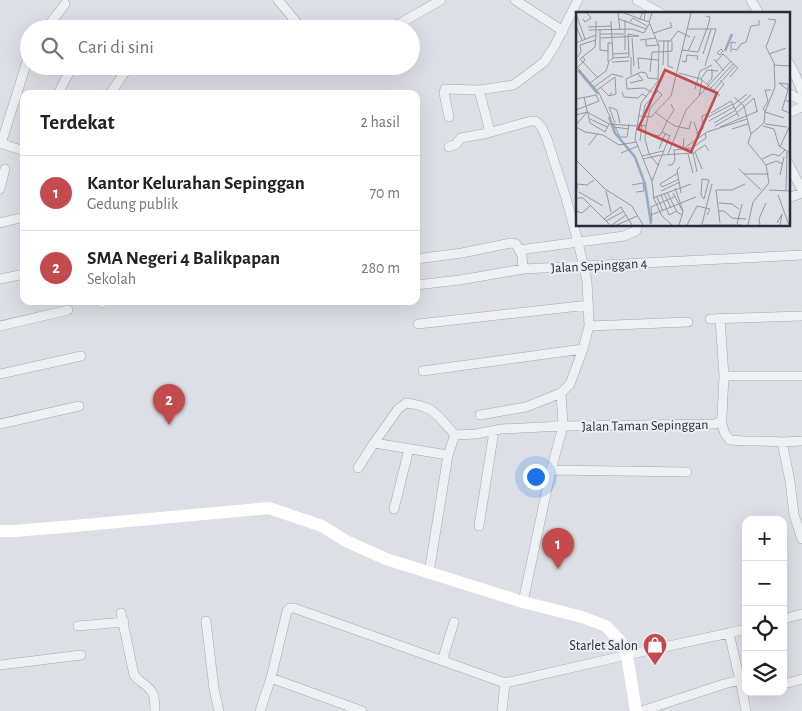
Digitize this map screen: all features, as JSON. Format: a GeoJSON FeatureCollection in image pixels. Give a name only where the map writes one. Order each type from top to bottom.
{"type":"FeatureCollection","features":[{"type":"Feature","properties":{"kind":"street"},"geometry":{"type":"LineString","coordinates":[[278,0],[295,20]]}},
{"type":"Feature","properties":{"kind":"street"},"geometry":{"type":"LineString","coordinates":[[406,20],[441,0]]}},
{"type":"Feature","properties":{"kind":"street"},"geometry":{"type":"LineString","coordinates":[[515,0],[563,31]]}},
{"type":"Feature","properties":{"kind":"street"},"geometry":{"type":"LineString","coordinates":[[449,118],[444,93],[445,89],[479,90],[513,85],[519,81],[544,62],[563,31],[578,0]]}},
{"type":"Feature","properties":{"kind":"street"},"geometry":{"type":"LineString","coordinates":[[636,0],[658,12]]}},
{"type":"Feature","properties":{"kind":"street"},"geometry":{"type":"LineString","coordinates":[[751,0],[758,12]]}},
{"type":"Feature","properties":{"kind":"street"},"geometry":{"type":"LineString","coordinates":[[53,20],[65,4]]}},
{"type":"Feature","properties":{"kind":"street"},"geometry":{"type":"LineString","coordinates":[[790,65],[802,91]]}},
{"type":"Feature","properties":{"kind":"street"},"geometry":{"type":"LineString","coordinates":[[20,150],[1,144],[23,75]]}},
{"type":"Feature","properties":{"kind":"street"},"geometry":{"type":"LineString","coordinates":[[60,90],[68,75]]}},
{"type":"Feature","properties":{"kind":"street"},"geometry":{"type":"LineString","coordinates":[[113,90],[123,75]]}},
{"type":"Feature","properties":{"kind":"street"},"geometry":{"type":"LineString","coordinates":[[479,90],[489,128],[488,133]]}},
{"type":"Feature","properties":{"kind":"street"},"geometry":{"type":"LineString","coordinates":[[790,94],[802,101]]}},
{"type":"Feature","properties":{"kind":"street"},"geometry":{"type":"LineString","coordinates":[[790,112],[802,107]]}},
{"type":"Feature","properties":{"kind":"street"},"geometry":{"type":"LineString","coordinates":[[449,147],[456,144],[461,138],[488,133],[531,121],[538,123],[542,128],[566,198],[587,282],[590,326],[570,384],[560,395],[526,407],[480,415]]}},
{"type":"Feature","properties":{"kind":"street"},"geometry":{"type":"LineString","coordinates":[[790,167],[802,192],[790,197]]}},
{"type":"Feature","properties":{"kind":"street"},"geometry":{"type":"LineString","coordinates":[[0,189],[5,169]]}},
{"type":"Feature","properties":{"kind":"street"},"geometry":{"type":"LineString","coordinates":[[0,223],[20,218]]}},
{"type":"Feature","properties":{"kind":"street"},"geometry":{"type":"LineString","coordinates":[[518,250],[624,236],[636,231],[637,226]]}},
{"type":"Feature","properties":{"kind":"street"},"geometry":{"type":"LineString","coordinates":[[420,258],[462,253],[511,243],[516,244],[522,255],[523,269]]}},
{"type":"Feature","properties":{"kind":"street","name":"Jalan Sepinggan 4"},"geometry":{"type":"LineString","coordinates":[[420,285],[523,269],[802,255]]}},
{"type":"Feature","properties":{"kind":"street"},"geometry":{"type":"LineString","coordinates":[[0,279],[20,275]]}},
{"type":"Feature","properties":{"kind":"street"},"geometry":{"type":"LineString","coordinates":[[418,324],[589,305]]}},
{"type":"Feature","properties":{"kind":"street"},"geometry":{"type":"LineString","coordinates":[[0,326],[68,310]]}},
{"type":"Feature","properties":{"kind":"street"},"geometry":{"type":"LineString","coordinates":[[710,319],[802,316]]}},
{"type":"Feature","properties":{"kind":"street","name":"Jalan Taman Sepinggan"},"geometry":{"type":"LineString","coordinates":[[523,602],[551,470],[563,426],[715,424],[721,421],[724,376],[720,318]]}},
{"type":"Feature","properties":{"kind":"street"},"geometry":{"type":"LineString","coordinates":[[590,326],[688,322]]}},
{"type":"Feature","properties":{"kind":"street"},"geometry":{"type":"LineString","coordinates":[[423,371],[583,349]]}},
{"type":"Feature","properties":{"kind":"street"},"geometry":{"type":"LineString","coordinates":[[0,374],[82,356]]}},
{"type":"Feature","properties":{"kind":"street"},"geometry":{"type":"LineString","coordinates":[[724,376],[802,376]]}},
{"type":"Feature","properties":{"kind":"street"},"geometry":{"type":"LineString","coordinates":[[455,435],[532,427],[563,426],[560,395]]}},
{"type":"Feature","properties":{"kind":"street"},"geometry":{"type":"LineString","coordinates":[[358,468],[398,409],[406,403],[420,405],[434,411],[455,435]]}},
{"type":"Feature","properties":{"kind":"street"},"geometry":{"type":"LineString","coordinates":[[0,424],[79,406]]}},
{"type":"Feature","properties":{"kind":"street"},"geometry":{"type":"LineString","coordinates":[[721,421],[725,434],[730,440],[745,442],[802,441]]}},
{"type":"Feature","properties":{"kind":"street"},"geometry":{"type":"LineString","coordinates":[[479,526],[494,431]]}},
{"type":"Feature","properties":{"kind":"street"},"geometry":{"type":"LineString","coordinates":[[429,573],[448,455],[455,435]]}},
{"type":"Feature","properties":{"kind":"street"},"geometry":{"type":"LineString","coordinates":[[782,442],[790,480],[794,515],[802,539]]}},
{"type":"Feature","properties":{"kind":"street"},"geometry":{"type":"LineString","coordinates":[[374,443],[448,455]]}},
{"type":"Feature","properties":{"kind":"street"},"geometry":{"type":"LineString","coordinates":[[394,509],[409,449]]}},
{"type":"Feature","properties":{"kind":"street"},"geometry":{"type":"LineString","coordinates":[[551,470],[687,472]]}},
{"type":"Feature","properties":{"kind":"street"},"geometry":{"type":"LineString","coordinates":[[0,530],[14,531],[269,508],[322,526],[346,541],[386,559],[523,602],[582,617],[606,626],[620,641],[627,655],[636,711]]}},
{"type":"Feature","properties":{"kind":"street"},"geometry":{"type":"LineString","coordinates":[[260,711],[271,678],[287,610],[290,608],[504,683],[742,630]]}},
{"type":"Feature","properties":{"kind":"street"},"geometry":{"type":"LineString","coordinates":[[787,618],[802,614]]}},
{"type":"Feature","properties":{"kind":"street"},"geometry":{"type":"LineString","coordinates":[[78,626],[123,618],[134,675],[151,690],[154,696],[155,711]]}},
{"type":"Feature","properties":{"kind":"street"},"geometry":{"type":"LineString","coordinates":[[206,621],[214,689],[219,711]]}},
{"type":"Feature","properties":{"kind":"street"},"geometry":{"type":"LineString","coordinates":[[442,661],[454,622]]}},
{"type":"Feature","properties":{"kind":"street"},"geometry":{"type":"LineString","coordinates":[[729,633],[742,682]]}},
{"type":"Feature","properties":{"kind":"street"},"geometry":{"type":"LineString","coordinates":[[0,665],[81,655]]}},
{"type":"Feature","properties":{"kind":"street"},"geometry":{"type":"LineString","coordinates":[[271,678],[362,711]]}},
{"type":"Feature","properties":{"kind":"street"},"geometry":{"type":"LineString","coordinates":[[787,683],[802,679]]}},
{"type":"Feature","properties":{"kind":"street"},"geometry":{"type":"LineString","coordinates":[[642,711],[729,682],[742,686]]}},
{"type":"Feature","properties":{"kind":"street"},"geometry":{"type":"LineString","coordinates":[[502,711],[504,683]]}},
{"type":"Feature","properties":{"kind":"street"},"geometry":{"type":"LineString","coordinates":[[744,696],[746,711]]}},
{"type":"Feature","properties":{"kind":"place","name":"SMA Negeri 4 Balikpapan"},"geometry":{"type":"Point","coordinates":[169,425]}},
{"type":"Feature","properties":{"kind":"place","name":"Kantor Kelurahan Sepinggan"},"geometry":{"type":"Point","coordinates":[558,569]}},
{"type":"Feature","properties":{"kind":"place","name":"Starlet Salon"},"geometry":{"type":"Point","coordinates":[655,666]}}]}
